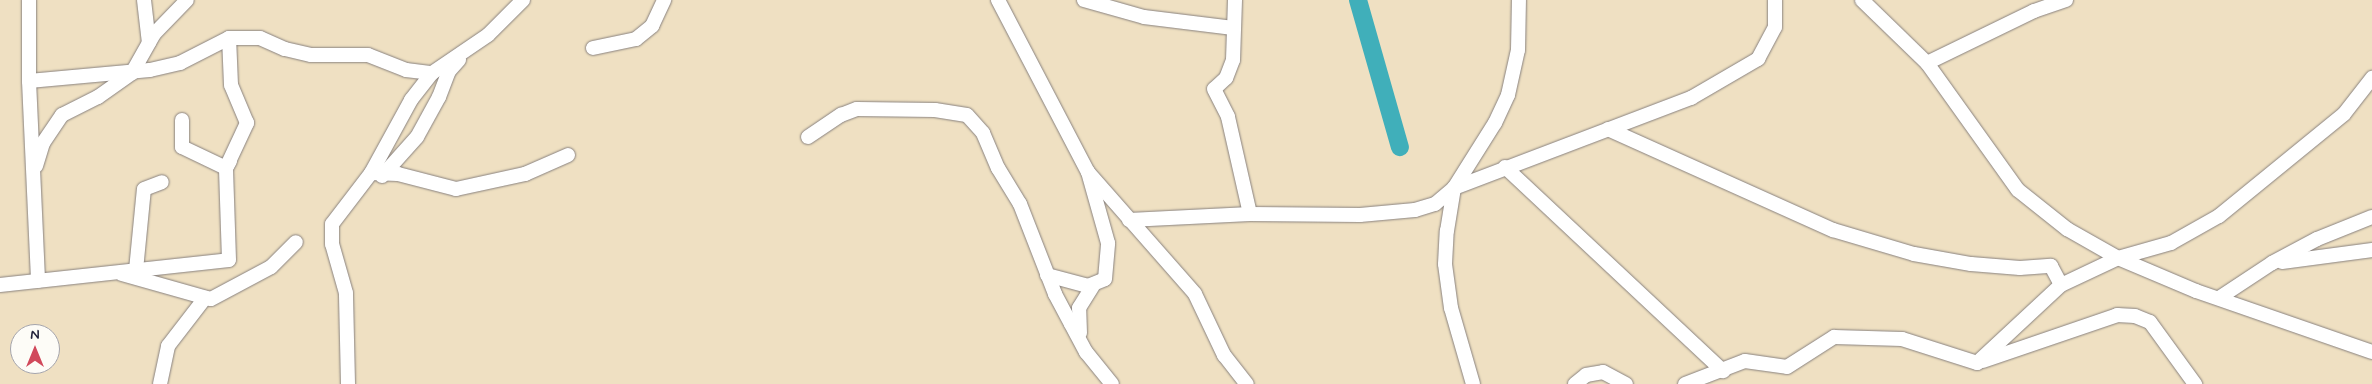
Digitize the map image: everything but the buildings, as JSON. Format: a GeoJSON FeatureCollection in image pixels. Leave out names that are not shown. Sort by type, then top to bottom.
{"type":"FeatureCollection","features":[{"type":"Feature","properties":{"kind":"street"},"geometry":{"type":"LineString","coordinates":[[29,0],[29,81],[38,281]]}},
{"type":"Feature","properties":{"kind":"street"},"geometry":{"type":"LineString","coordinates":[[144,0],[149,43]]}},
{"type":"Feature","properties":{"kind":"street"},"geometry":{"type":"LineString","coordinates":[[33,174],[43,143],[62,115],[98,97],[132,72],[149,43],[187,0]]}},
{"type":"Feature","properties":{"kind":"street"},"geometry":{"type":"LineString","coordinates":[[378,173],[411,100],[432,73],[488,35],[523,0]]}},
{"type":"Feature","properties":{"kind":"street"},"geometry":{"type":"LineString","coordinates":[[593,48],[636,39],[652,26],[664,0]]}},
{"type":"Feature","properties":{"kind":"street"},"geometry":{"type":"LineString","coordinates":[[999,0],[1088,172],[1105,228],[1109,256],[1105,279],[1093,286],[1079,308],[1077,320],[1086,352]]}},
{"type":"Feature","properties":{"kind":"street"},"geometry":{"type":"LineString","coordinates":[[1084,0],[1144,16],[1233,28]]}},
{"type":"Feature","properties":{"kind":"street"},"geometry":{"type":"LineString","coordinates":[[1235,0],[1233,60],[1226,78],[1214,89],[1228,117],[1250,214]]}},
{"type":"Feature","properties":{"kind":"street"},"geometry":{"type":"LineString","coordinates":[[1129,220],[1250,214],[1360,215],[1415,210],[1436,204],[1454,188],[1495,123],[1508,95],[1518,50],[1519,0]]}},
{"type":"Feature","properties":{"kind":"street"},"geometry":{"type":"LineString","coordinates":[[1454,188],[1691,98],[1758,59],[1775,27],[1775,0]]}},
{"type":"Feature","properties":{"kind":"street"},"geometry":{"type":"LineString","coordinates":[[1862,0],[1927,63],[2018,190],[2067,229],[2118,258],[2219,298],[2372,352]]}},
{"type":"Feature","properties":{"kind":"street"},"geometry":{"type":"LineString","coordinates":[[1927,63],[2034,11],[2066,0]]}},
{"type":"Feature","properties":{"kind":"street"},"geometry":{"type":"LineString","coordinates":[[29,81],[132,72],[180,63],[228,39],[260,38],[286,49],[311,55],[368,55],[406,70],[432,73]]}},
{"type":"Feature","properties":{"kind":"street"},"geometry":{"type":"LineString","coordinates":[[0,285],[229,260],[226,168],[245,127],[230,90],[228,39]]}},
{"type":"Feature","properties":{"kind":"street"},"geometry":{"type":"LineString","coordinates":[[348,384],[346,293],[332,244],[332,224],[378,173],[417,137],[439,97],[449,71],[467,49]]}},
{"type":"Feature","properties":{"kind":"street"},"geometry":{"type":"LineString","coordinates":[[1977,363],[2062,285],[2118,258],[2171,243],[2219,216],[2344,114],[2372,78]]}},
{"type":"Feature","properties":{"kind":"street"},"geometry":{"type":"LineString","coordinates":[[808,137],[841,115],[858,109],[934,110],[967,115],[983,133],[998,168],[1020,204],[1047,275],[1086,352],[1112,384]]}},
{"type":"Feature","properties":{"kind":"street"},"geometry":{"type":"LineString","coordinates":[[182,120],[182,147],[226,168]]}},
{"type":"Feature","properties":{"kind":"street"},"geometry":{"type":"LineString","coordinates":[[1608,129],[1833,230],[1914,254],[1971,264],[2020,268],[2051,266],[2062,285]]}},
{"type":"Feature","properties":{"kind":"street"},"geometry":{"type":"LineString","coordinates":[[378,173],[456,189],[525,174],[568,155]]}},
{"type":"Feature","properties":{"kind":"street"},"geometry":{"type":"LineString","coordinates":[[1506,167],[1723,371]]}},
{"type":"Feature","properties":{"kind":"street"},"geometry":{"type":"LineString","coordinates":[[1088,172],[1194,294],[1224,355],[1247,384]]}},
{"type":"Feature","properties":{"kind":"street"},"geometry":{"type":"LineString","coordinates":[[136,270],[144,189],[162,182]]}},
{"type":"Feature","properties":{"kind":"street"},"geometry":{"type":"LineString","coordinates":[[1454,188],[1445,264],[1450,308],[1473,384]]}},
{"type":"Feature","properties":{"kind":"street"},"geometry":{"type":"LineString","coordinates":[[2219,298],[2272,263],[2317,239],[2372,217]]}},
{"type":"Feature","properties":{"kind":"street"},"geometry":{"type":"LineString","coordinates":[[117,272],[211,299],[271,267],[296,242]]}},
{"type":"Feature","properties":{"kind":"street"},"geometry":{"type":"LineString","coordinates":[[2272,263],[2372,250]]}},
{"type":"Feature","properties":{"kind":"street"},"geometry":{"type":"LineString","coordinates":[[1047,275],[1093,286]]}},
{"type":"Feature","properties":{"kind":"street"},"geometry":{"type":"LineString","coordinates":[[160,384],[168,346],[205,298]]}},
{"type":"Feature","properties":{"kind":"street"},"geometry":{"type":"LineString","coordinates":[[1685,384],[1745,361],[1787,367],[1834,337],[1902,339],[1977,363],[2117,315],[2135,316],[2150,322],[2195,384]]}},
{"type":"Feature","properties":{"kind":"street"},"geometry":{"type":"LineString","coordinates":[[1575,384],[1586,375],[1603,372],[1626,384]]}},
{"type":"Feature","properties":{"kind":"waterway"},"geometry":{"type":"LineString","coordinates":[[1358,0],[1400,147]]}}]}
